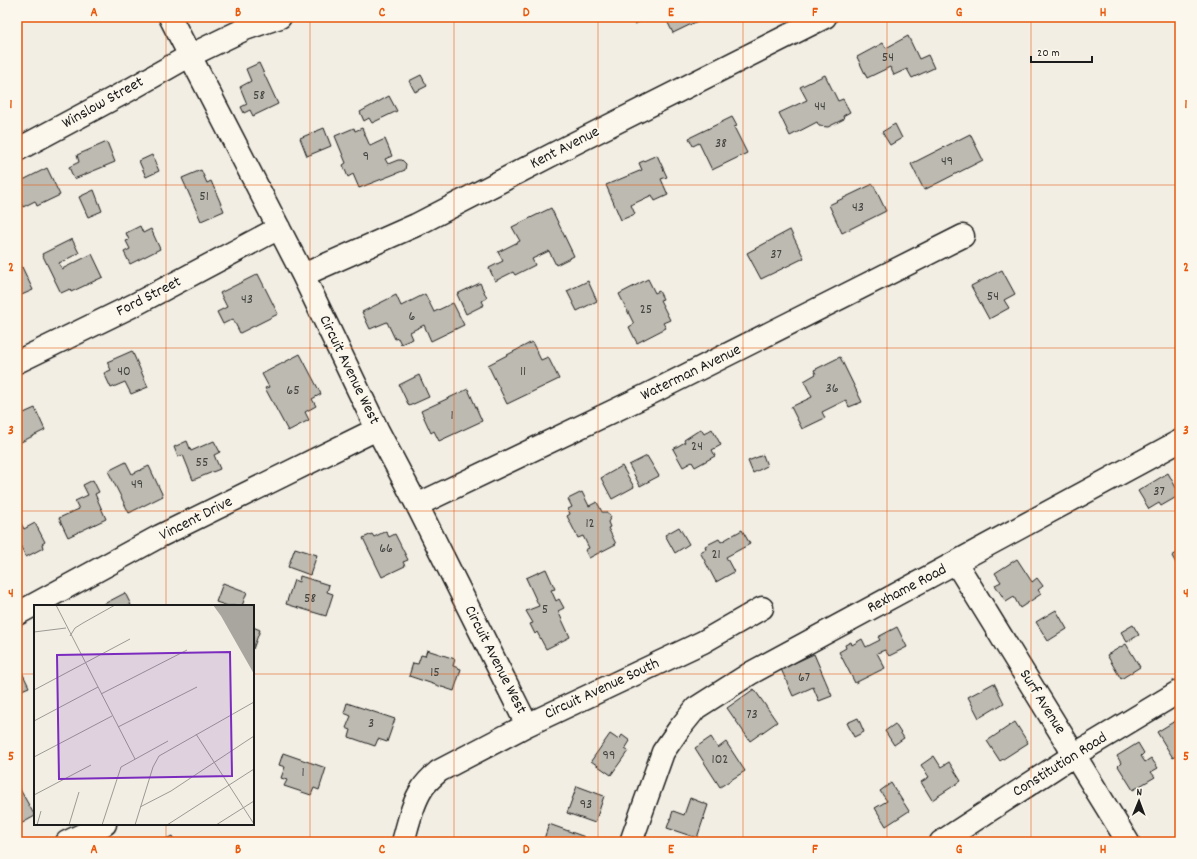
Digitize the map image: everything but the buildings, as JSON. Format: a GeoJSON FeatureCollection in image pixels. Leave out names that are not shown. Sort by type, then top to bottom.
{"type":"FeatureCollection","features":[{"type":"Feature","properties":{"kind":"street","name":"Circuit Avenue West"},"geometry":{"type":"LineString","coordinates":[[170,17],[303,274],[377,428],[417,504],[527,725]]}},
{"type":"Feature","properties":{"kind":"street","name":"Winslow Street"},"geometry":{"type":"LineString","coordinates":[[17,150],[189,56],[245,29],[280,17]]}},
{"type":"Feature","properties":{"kind":"street","name":"Kent Avenue"},"geometry":{"type":"LineString","coordinates":[[303,274],[416,225],[588,136],[825,17]]}},
{"type":"Feature","properties":{"kind":"street","name":"Ford Street"},"geometry":{"type":"LineString","coordinates":[[17,362],[136,304],[279,228]]}},
{"type":"Feature","properties":{"kind":"street","name":"Waterman Avenue"},"geometry":{"type":"LineString","coordinates":[[417,504],[647,395],[963,236]]}},
{"type":"Feature","properties":{"kind":"street","name":"Vincent Drive"},"geometry":{"type":"LineString","coordinates":[[17,614],[160,536],[377,428]]}},
{"type":"Feature","properties":{"kind":"street","name":"Rexhame Road"},"geometry":{"type":"LineString","coordinates":[[631,842],[663,752],[696,708],[751,672],[956,563],[1180,441]]}},
{"type":"Feature","properties":{"kind":"street","name":"Surf Avenue"},"geometry":{"type":"LineString","coordinates":[[956,563],[1128,842]]}},
{"type":"Feature","properties":{"kind":"street","name":"Circuit Avenue South"},"geometry":{"type":"LineString","coordinates":[[405,836],[415,803],[421,790],[439,771],[527,725],[704,642],[762,608]]}},
{"type":"Feature","properties":{"kind":"street","name":"Constitution Road"},"geometry":{"type":"LineString","coordinates":[[941,842],[1074,755],[1180,690]]}},
{"type":"Feature","properties":{"kind":"street"},"geometry":{"type":"LineString","coordinates":[[67,842],[103,825]]}}]}
